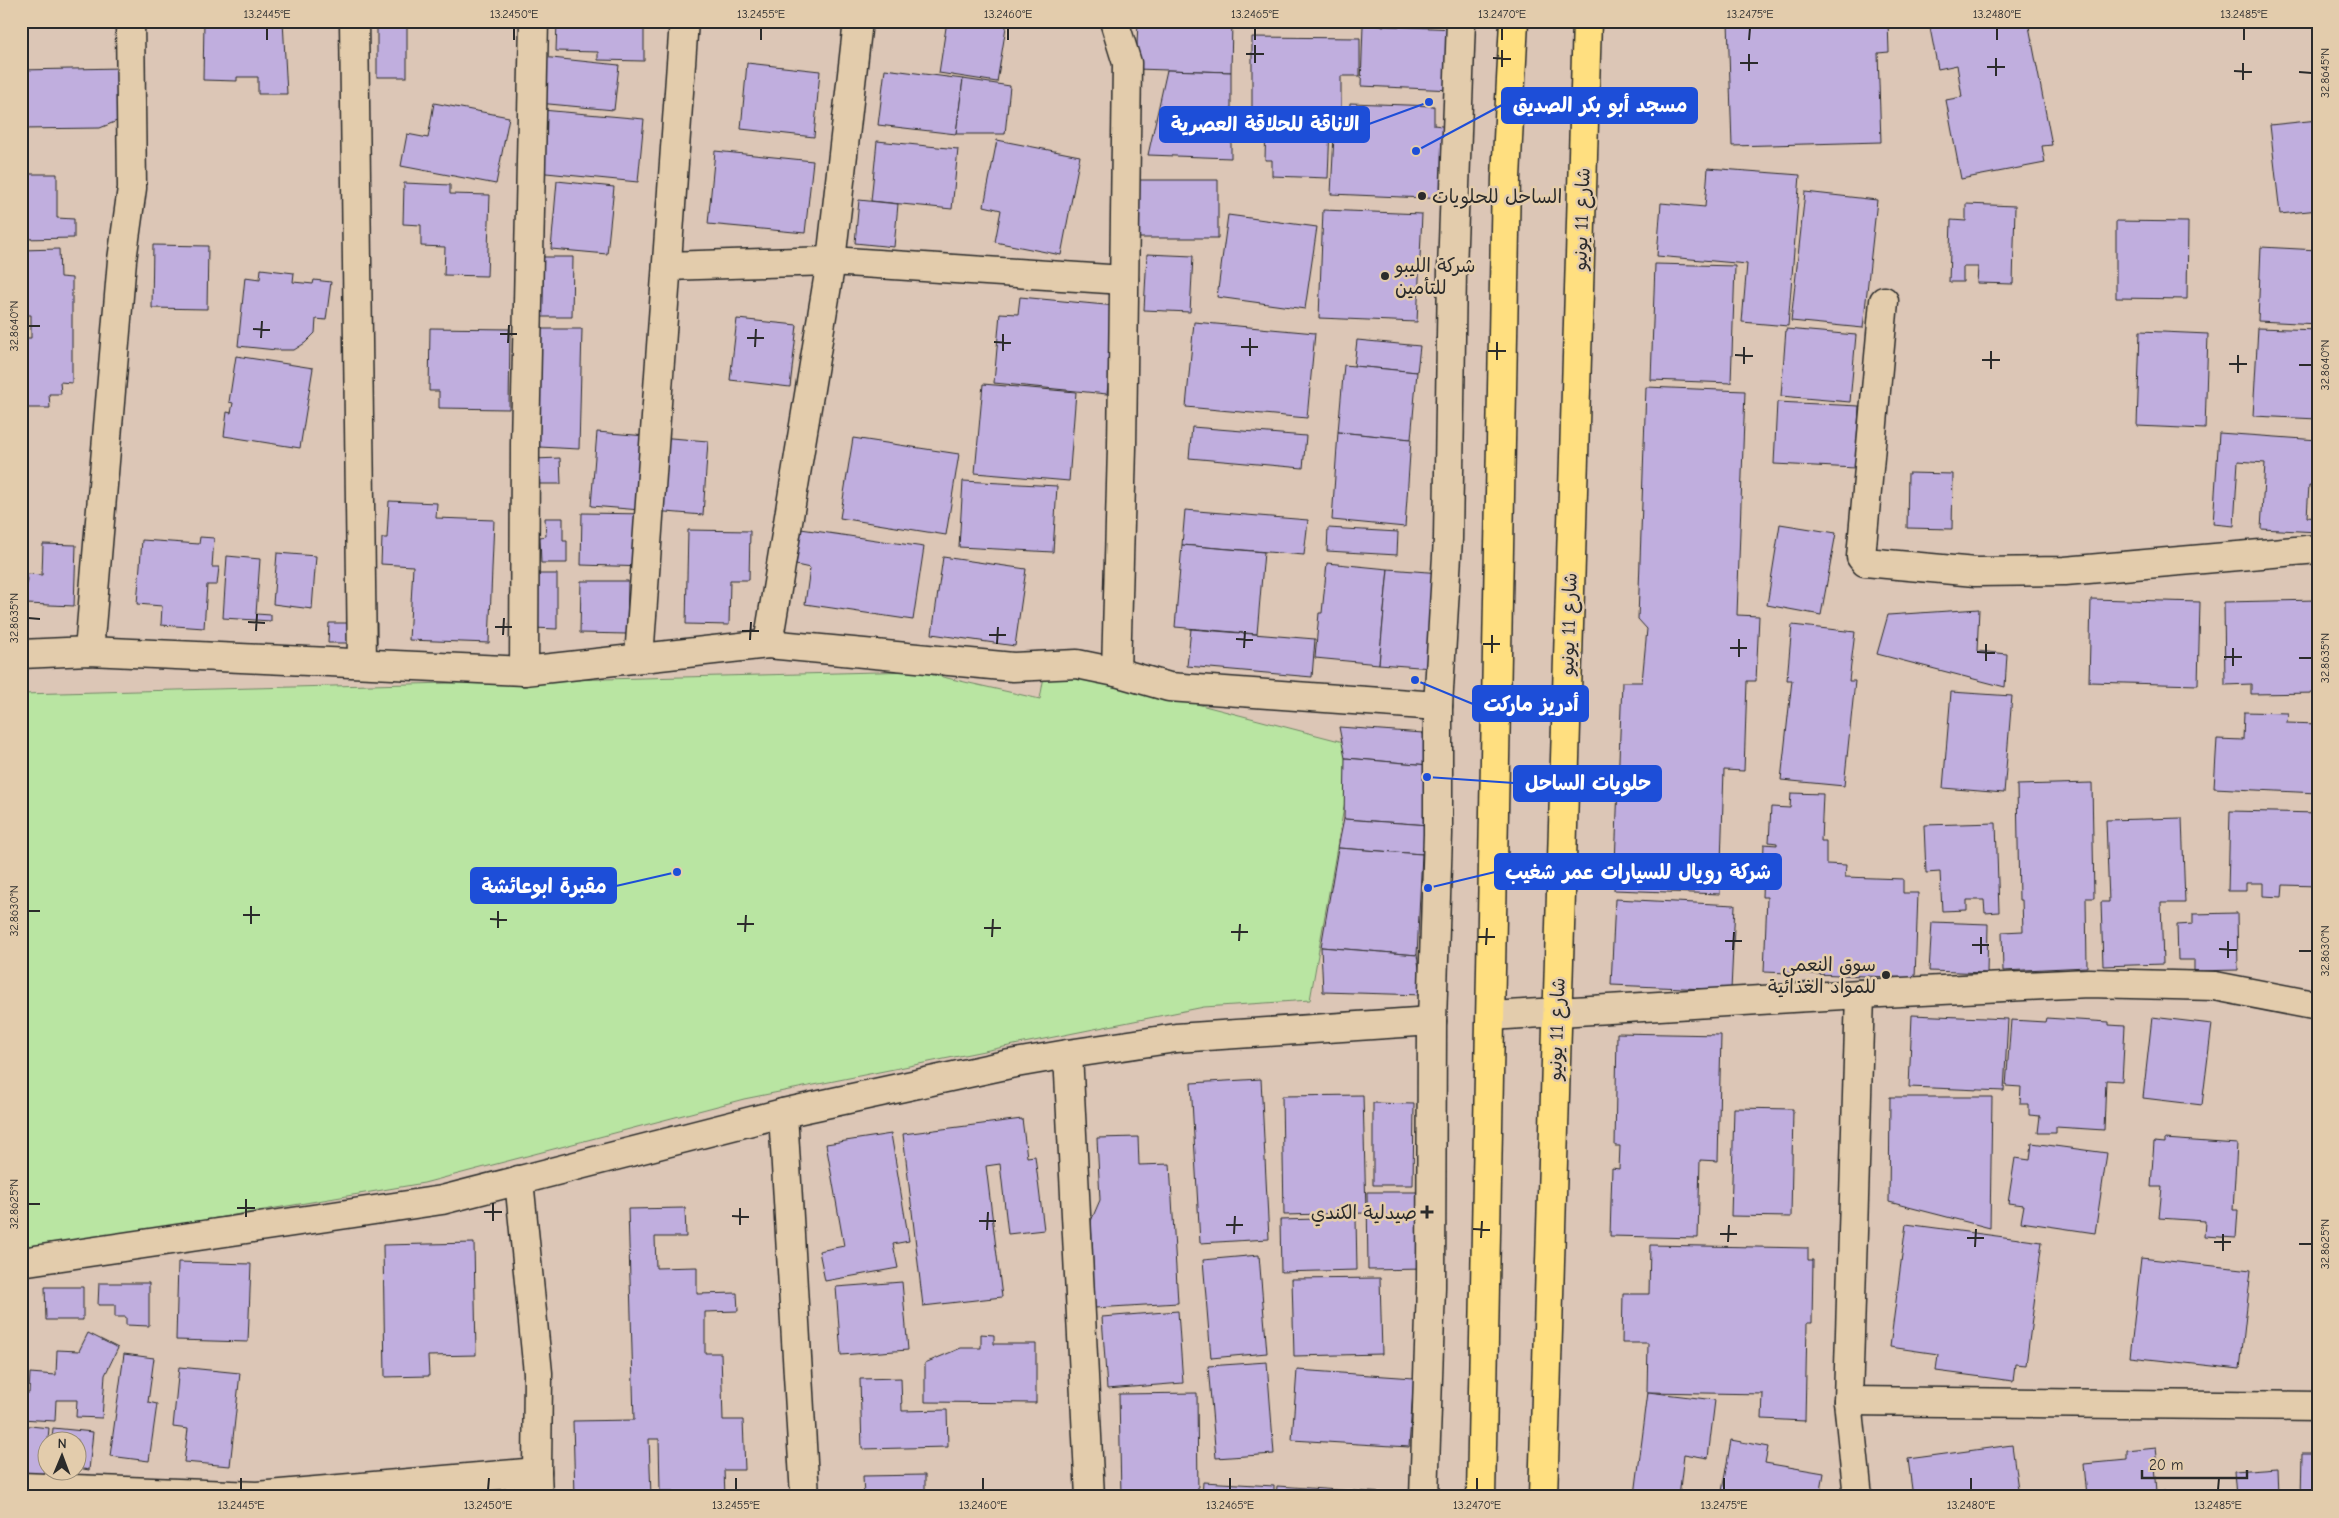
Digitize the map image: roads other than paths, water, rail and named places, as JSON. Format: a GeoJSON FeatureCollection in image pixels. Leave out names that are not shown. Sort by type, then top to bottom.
{"type":"FeatureCollection","features":[{"type":"Feature","properties":{"kind":"highway"},"geometry":{"type":"LineString","coordinates":[[1481,1497],[1506,188],[1514,21]]}},
{"type":"Feature","properties":{"kind":"highway","name":"شارع 11 يونيو"},"geometry":{"type":"LineString","coordinates":[[1543,1497],[1587,21]]}},
{"type":"Feature","properties":{"kind":"street"},"geometry":{"type":"LineString","coordinates":[[89,651],[122,260],[132,188],[130,21]]}},
{"type":"Feature","properties":{"kind":"street"},"geometry":{"type":"LineString","coordinates":[[354,21],[362,663]]}},
{"type":"Feature","properties":{"kind":"street"},"geometry":{"type":"LineString","coordinates":[[524,671],[525,444],[534,21]]}},
{"type":"Feature","properties":{"kind":"street"},"geometry":{"type":"LineString","coordinates":[[639,658],[684,21]]}},
{"type":"Feature","properties":{"kind":"street"},"geometry":{"type":"LineString","coordinates":[[768,644],[831,261],[858,21]]}},
{"type":"Feature","properties":{"kind":"street"},"geometry":{"type":"LineString","coordinates":[[1114,21],[1127,63],[1122,447],[1116,672]]}},
{"type":"Feature","properties":{"kind":"street"},"geometry":{"type":"LineString","coordinates":[[1424,1497],[1430,1287],[1432,1021],[1438,834],[1438,706],[1448,540],[1452,270],[1461,21]]}},
{"type":"Feature","properties":{"kind":"street"},"geometry":{"type":"LineString","coordinates":[[667,266],[831,261],[1124,280]]}},
{"type":"Feature","properties":{"kind":"street"},"geometry":{"type":"LineString","coordinates":[[1884,301],[1861,557],[1865,562],[1975,572],[2065,571],[2318,549]]}},
{"type":"Feature","properties":{"kind":"street"},"geometry":{"type":"LineString","coordinates":[[21,654],[89,651],[524,671],[768,644],[1013,667],[1077,664],[1116,672],[1169,687],[1438,706]]}},
{"type":"Feature","properties":{"kind":"street"},"geometry":{"type":"LineString","coordinates":[[1491,1016],[1860,994],[2088,983],[2215,986],[2318,1006]]}},
{"type":"Feature","properties":{"kind":"street"},"geometry":{"type":"LineString","coordinates":[[1858,1497],[1848,1401],[1860,994]]}},
{"type":"Feature","properties":{"kind":"street"},"geometry":{"type":"LineString","coordinates":[[21,1262],[442,1200],[783,1113],[1010,1064],[1068,1054],[1176,1038],[1432,1021]]}},
{"type":"Feature","properties":{"kind":"street"},"geometry":{"type":"LineString","coordinates":[[1068,1054],[1090,1497]]}},
{"type":"Feature","properties":{"kind":"street"},"geometry":{"type":"LineString","coordinates":[[783,1113],[805,1497]]}},
{"type":"Feature","properties":{"kind":"street"},"geometry":{"type":"LineString","coordinates":[[21,1488],[257,1496],[538,1484],[538,1373],[520,1180]]}},
{"type":"Feature","properties":{"kind":"street"},"geometry":{"type":"LineString","coordinates":[[1848,1401],[2318,1406]]}},
{"type":"Feature","properties":{"kind":"place","name":"الاناقة للحلاقة العصرية"},"geometry":{"type":"Point","coordinates":[1429,102]}},
{"type":"Feature","properties":{"kind":"place","name":"مسجد أبو بكر الصديق"},"geometry":{"type":"Point","coordinates":[1416,151]}},
{"type":"Feature","properties":{"kind":"place","name":"الساحل للحلويات"},"geometry":{"type":"Point","coordinates":[1422,196]}},
{"type":"Feature","properties":{"kind":"place","name":"شركة الليبو للتأمين"},"geometry":{"type":"Point","coordinates":[1385,276]}},
{"type":"Feature","properties":{"kind":"place","name":"أدريز ماركت"},"geometry":{"type":"Point","coordinates":[1415,680]}},
{"type":"Feature","properties":{"kind":"place","name":"حلويات الساحل"},"geometry":{"type":"Point","coordinates":[1427,777]}},
{"type":"Feature","properties":{"kind":"place","name":"مقبرة ابوعائشة"},"geometry":{"type":"Point","coordinates":[677,872]}},
{"type":"Feature","properties":{"kind":"place","name":"شركة رويال للسيارات عمر شغيب"},"geometry":{"type":"Point","coordinates":[1428,888]}},
{"type":"Feature","properties":{"kind":"place","name":"سوق النعمي للمواد الغذائية"},"geometry":{"type":"Point","coordinates":[1886,975]}},
{"type":"Feature","properties":{"kind":"place","name":"صيدلية الكندي"},"geometry":{"type":"Point","coordinates":[1427,1212]}}]}
